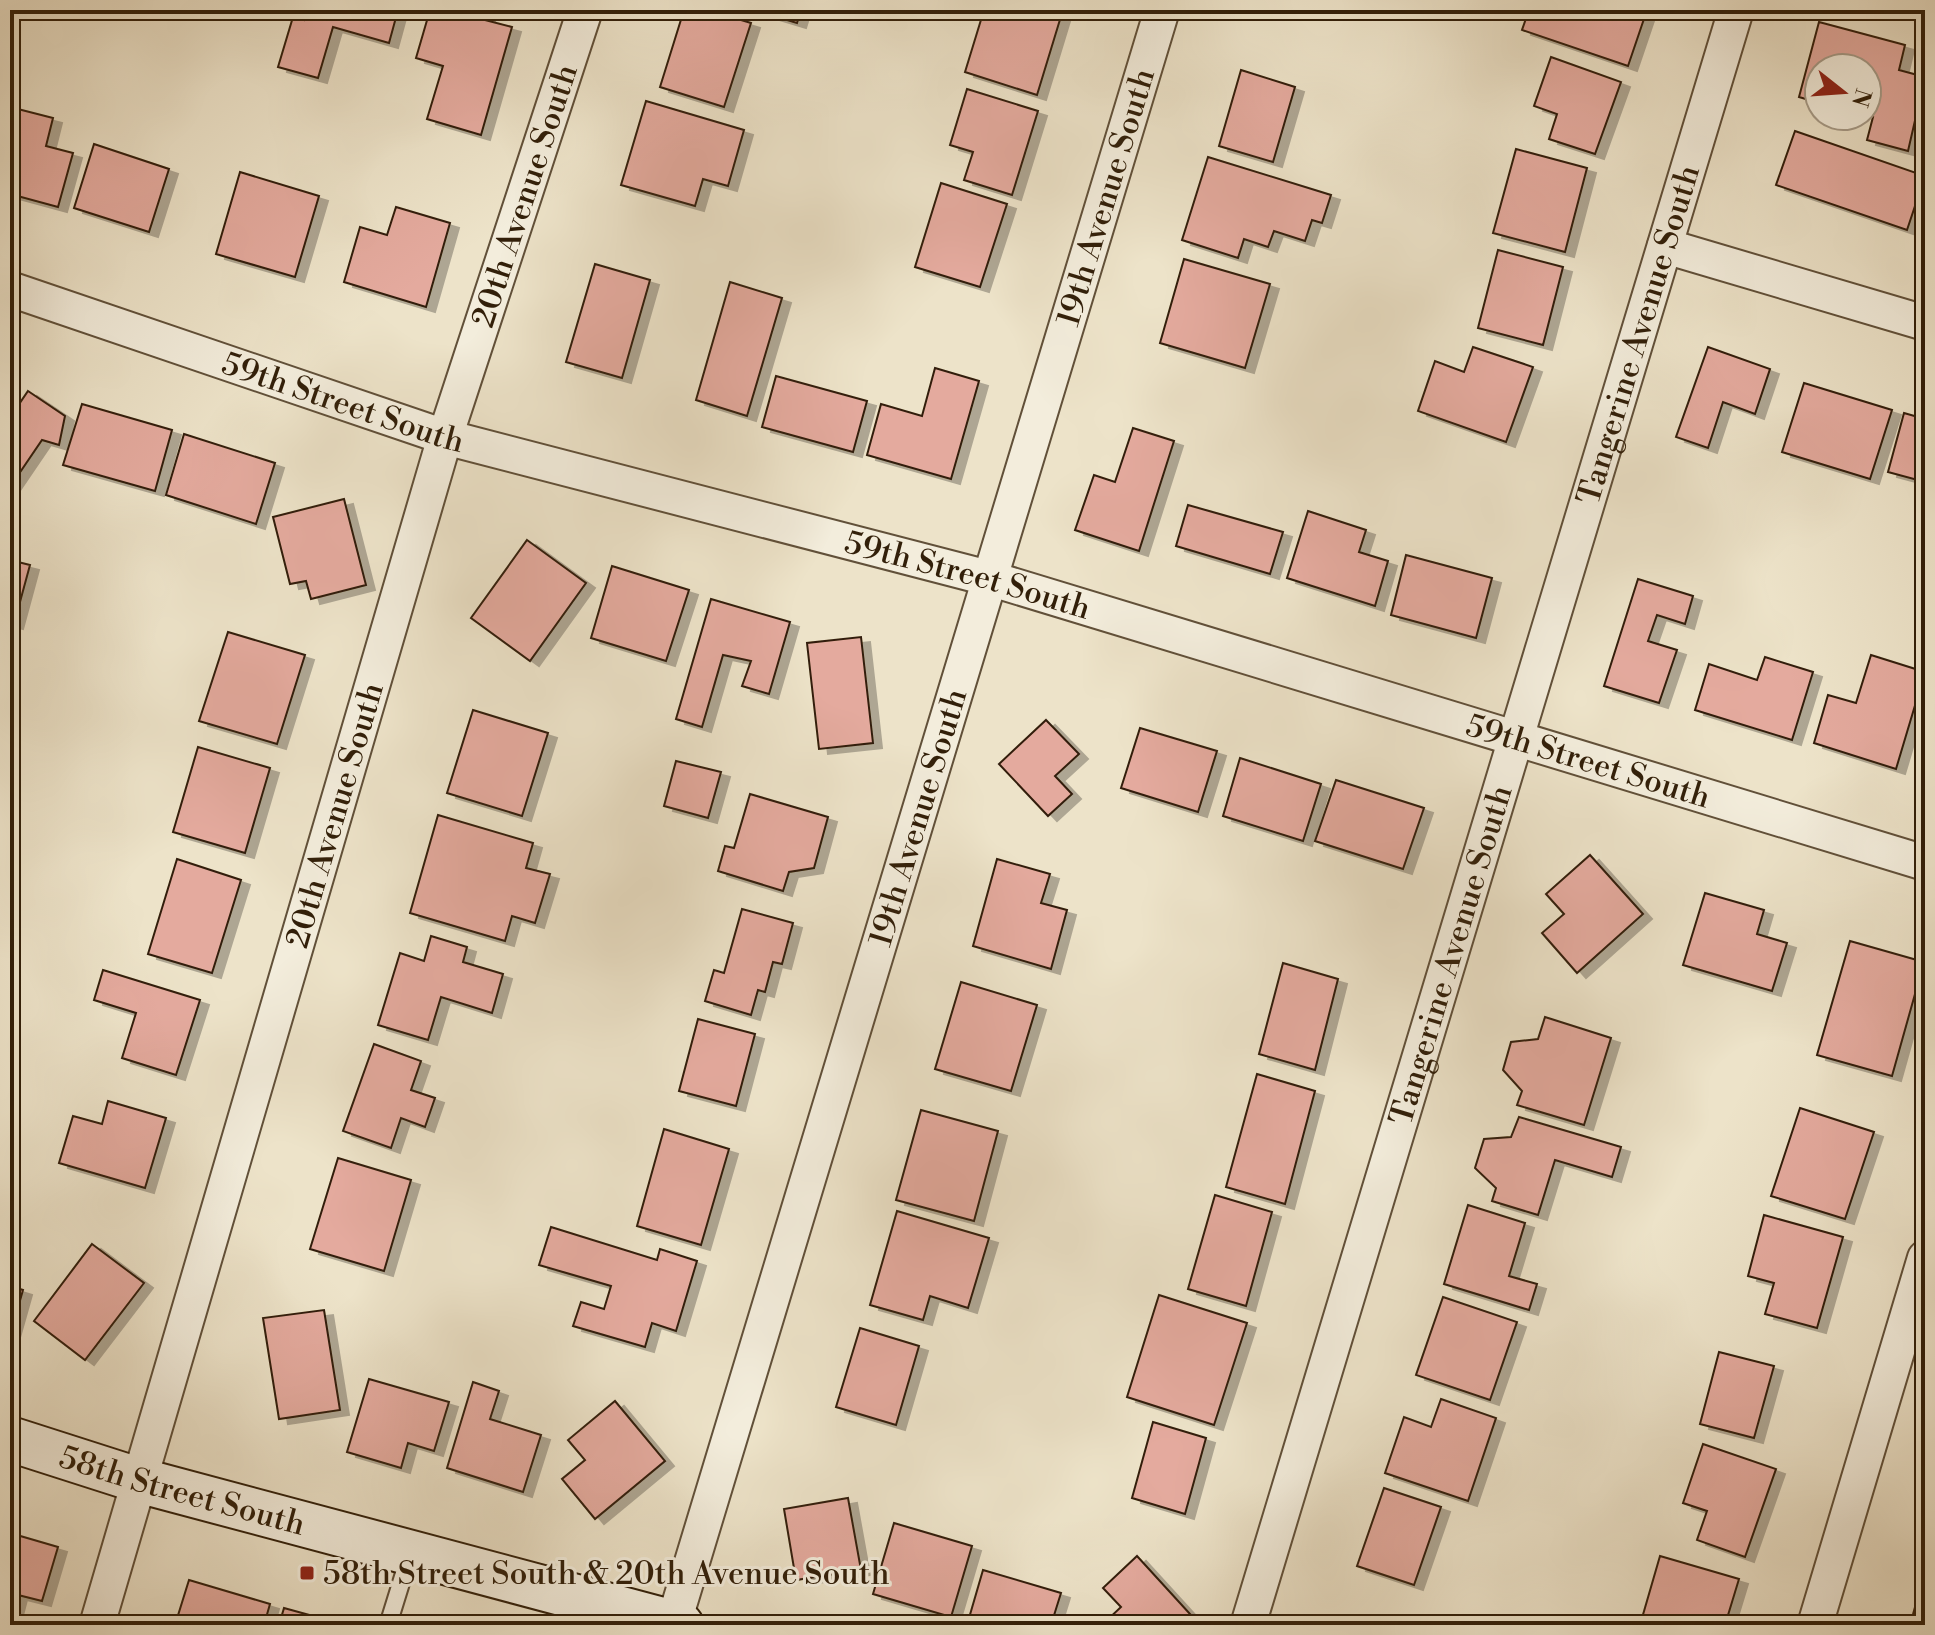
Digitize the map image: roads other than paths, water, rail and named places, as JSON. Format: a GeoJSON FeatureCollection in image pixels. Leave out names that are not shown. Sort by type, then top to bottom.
{"type":"FeatureCollection","features":[{"type":"Feature","properties":{"kind":"street","name":"20th Avenue South"},"geometry":{"type":"LineString","coordinates":[[97,1625],[445,437],[585,10]]}},
{"type":"Feature","properties":{"kind":"street","name":"19th Avenue South"},"geometry":{"type":"LineString","coordinates":[[676,1624],[1162,10]]}},
{"type":"Feature","properties":{"kind":"street","name":"Tangerine Avenue South"},"geometry":{"type":"LineString","coordinates":[[1248,1625],[1736,10]]}},
{"type":"Feature","properties":{"kind":"street"},"geometry":{"type":"LineString","coordinates":[[1665,246],[1925,323]]}},
{"type":"Feature","properties":{"kind":"street","name":"59th Street South"},"geometry":{"type":"LineString","coordinates":[[10,289],[445,437],[992,579],[1925,863]]}},
{"type":"Feature","properties":{"kind":"street"},"geometry":{"type":"LineString","coordinates":[[1815,1625],[1925,1258]]}},
{"type":"Feature","properties":{"kind":"street","name":"58th Street South"},"geometry":{"type":"LineString","coordinates":[[10,1439],[138,1480],[676,1624]]}},
{"type":"Feature","properties":{"kind":"lane"},"geometry":{"type":"LineString","coordinates":[[388,1625],[410,1552]]}},
{"type":"Feature","properties":{"kind":"place","name":"58th Street South & 20th Avenue South"},"geometry":{"type":"Point","coordinates":[307,1573]}}]}
